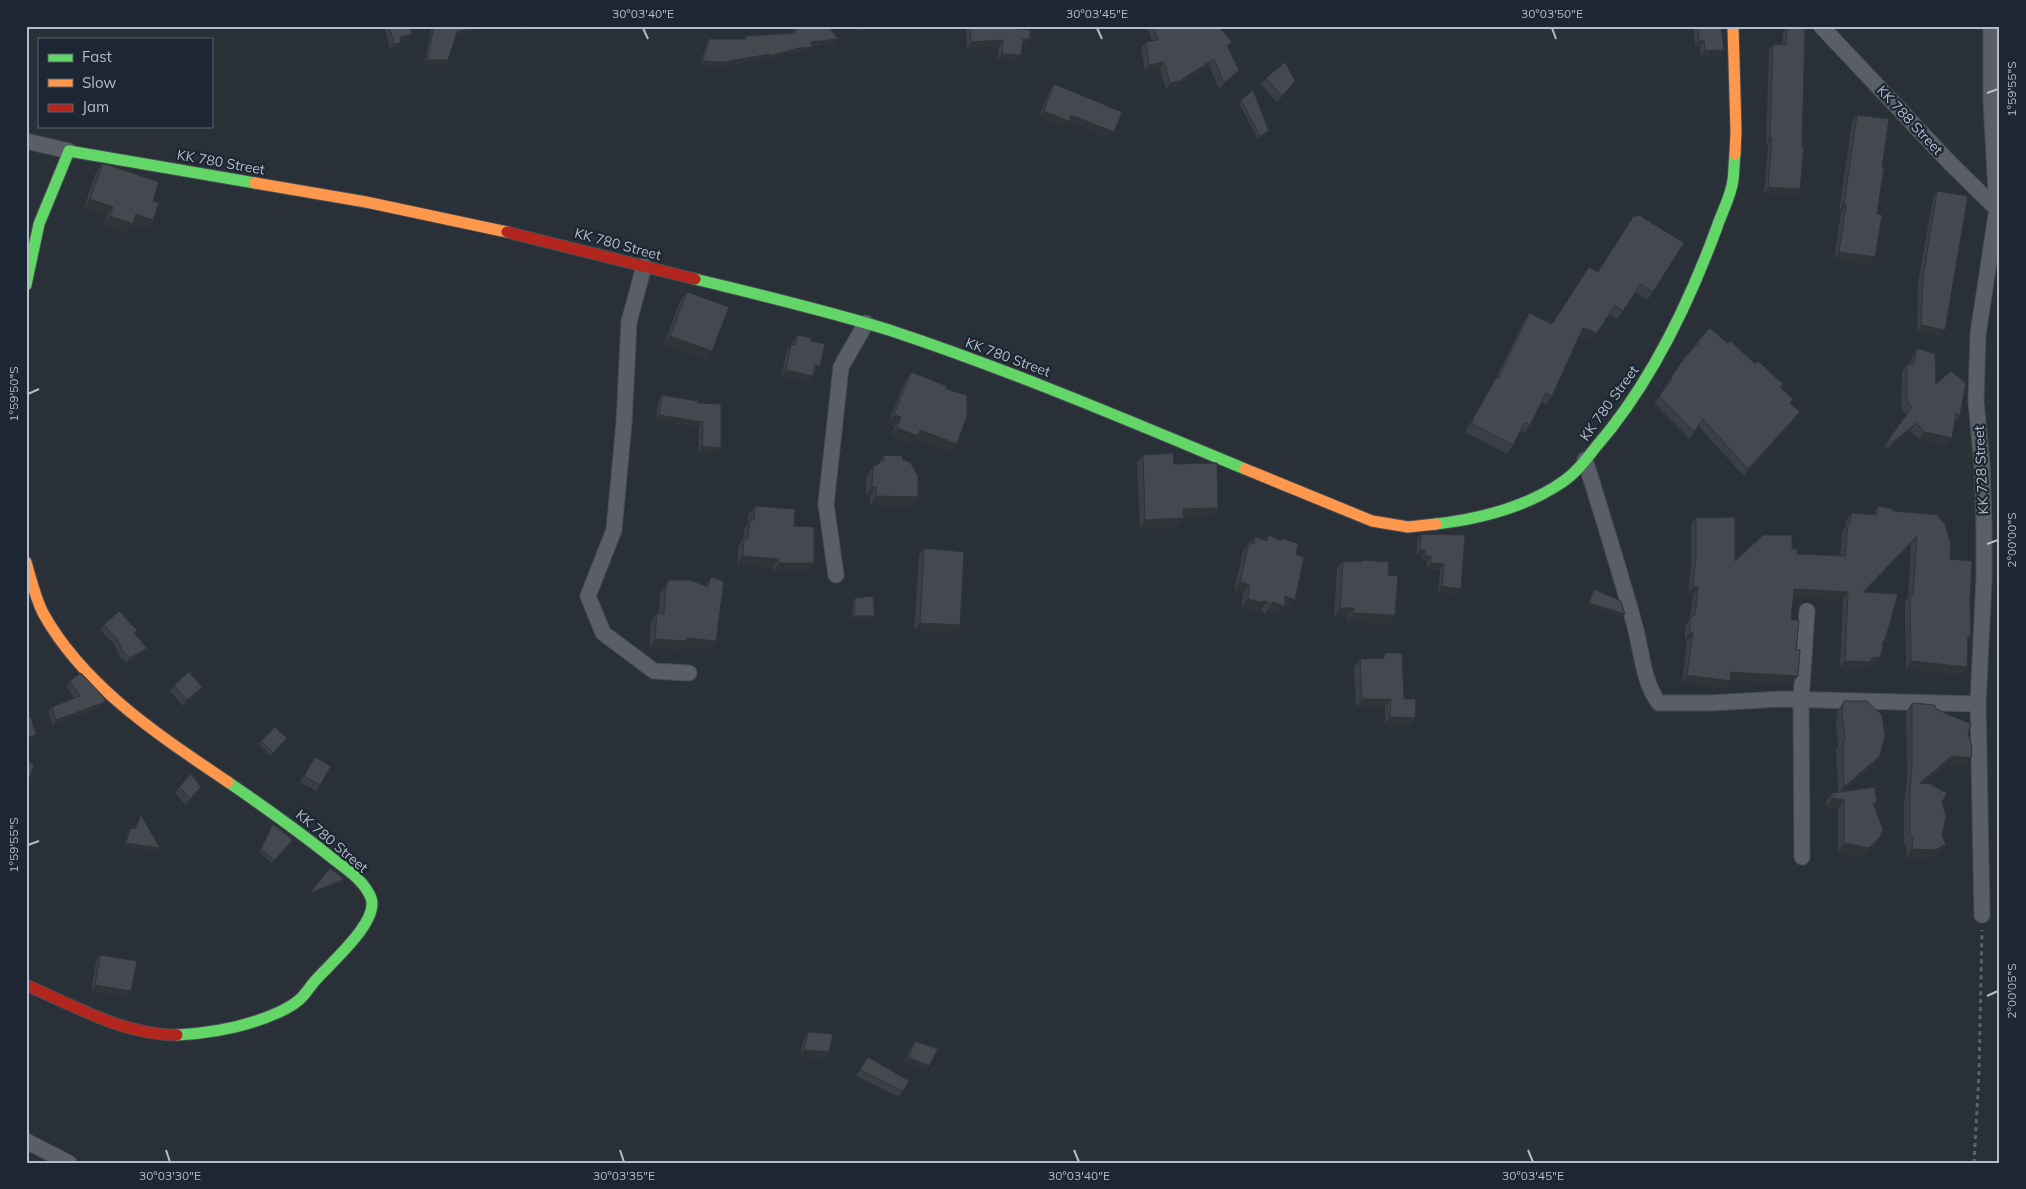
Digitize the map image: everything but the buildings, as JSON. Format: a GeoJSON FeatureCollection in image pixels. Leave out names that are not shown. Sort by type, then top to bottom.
{"type":"FeatureCollection","features":[{"type":"Feature","properties":{"kind":"street","name":"KK 780 Street"},"geometry":{"type":"LineString","coordinates":[[69,151],[366,202],[555,243],[827,312],[1026,378],[1372,521],[1408,527],[1458,521],[1493,513],[1535,498],[1561,483],[1576,471],[1613,428],[1648,375],[1666,343],[1702,268],[1732,182],[1736,131],[1733,26]]}},
{"type":"Feature","properties":{"kind":"street","name":"KK 788 Street"},"geometry":{"type":"LineString","coordinates":[[1822,26],[1950,163],[1998,211]]}},
{"type":"Feature","properties":{"kind":"street","name":"KK 728 Street"},"geometry":{"type":"LineString","coordinates":[[1982,915],[1978,704],[1984,570],[1982,465],[1976,401],[1978,334],[1998,211],[1991,101],[1991,26]]}},
{"type":"Feature","properties":{"kind":"street"},"geometry":{"type":"LineString","coordinates":[[26,141],[69,151],[39,224],[26,285]]}},
{"type":"Feature","properties":{"kind":"street"},"geometry":{"type":"LineString","coordinates":[[644,266],[630,322],[624,423],[614,530],[588,596],[603,634],[654,671],[689,672]]}},
{"type":"Feature","properties":{"kind":"street"},"geometry":{"type":"LineString","coordinates":[[836,575],[826,504],[841,367],[866,324]]}},
{"type":"Feature","properties":{"kind":"street"},"geometry":{"type":"LineString","coordinates":[[1585,460],[1635,625],[1646,673],[1653,694],[1660,703],[1711,704],[1782,699],[1978,704]]}},
{"type":"Feature","properties":{"kind":"street","name":"KK 780 Street"},"geometry":{"type":"LineString","coordinates":[[26,562],[30,579],[44,614],[78,661],[118,702],[209,770],[300,831],[356,879],[366,889],[373,901],[370,916],[344,950],[296,1003],[258,1020],[218,1030],[182,1035],[152,1034],[116,1024],[26,985]]}},
{"type":"Feature","properties":{"kind":"street"},"geometry":{"type":"LineString","coordinates":[[1802,857],[1801,700],[1807,611]]}},
{"type":"Feature","properties":{"kind":"street"},"geometry":{"type":"LineString","coordinates":[[26,1140],[69,1163]]}},
{"type":"Feature","properties":{"kind":"path"},"geometry":{"type":"LineString","coordinates":[[1974,1163],[1979,1074],[1982,915]]}},
{"type":"Feature","properties":{"kind":"traffic: fast"},"geometry":{"type":"LineString","coordinates":[[26,285],[39,224],[69,151],[255,183]]}},
{"type":"Feature","properties":{"kind":"traffic: fast"},"geometry":{"type":"LineString","coordinates":[[1436,524],[1501,511],[1547,492],[1575,471],[1615,424],[1666,344],[1706,257],[1732,186],[1735,154]]}},
{"type":"Feature","properties":{"kind":"traffic: fast"},"geometry":{"type":"LineString","coordinates":[[695,279],[841,316],[934,345],[1068,396],[1245,469]]}},
{"type":"Feature","properties":{"kind":"traffic: fast"},"geometry":{"type":"LineString","coordinates":[[177,1035],[203,1033],[241,1026],[265,1018],[294,1004],[361,931],[372,908],[368,892],[354,875],[293,828],[228,782]]}},
{"type":"Feature","properties":{"kind":"traffic: slow"},"geometry":{"type":"LineString","coordinates":[[1733,26],[1735,154]]}},
{"type":"Feature","properties":{"kind":"traffic: slow"},"geometry":{"type":"LineString","coordinates":[[255,183],[366,202],[507,232]]}},
{"type":"Feature","properties":{"kind":"traffic: slow"},"geometry":{"type":"LineString","coordinates":[[1245,469],[1372,521],[1408,527],[1436,524]]}},
{"type":"Feature","properties":{"kind":"traffic: slow"},"geometry":{"type":"LineString","coordinates":[[26,562],[35,594],[43,613],[60,640],[80,664],[102,687],[150,728],[228,782]]}},
{"type":"Feature","properties":{"kind":"traffic: jam"},"geometry":{"type":"LineString","coordinates":[[507,232],[695,279]]}},
{"type":"Feature","properties":{"kind":"traffic: jam"},"geometry":{"type":"LineString","coordinates":[[26,985],[118,1025],[157,1034],[177,1035]]}}]}
